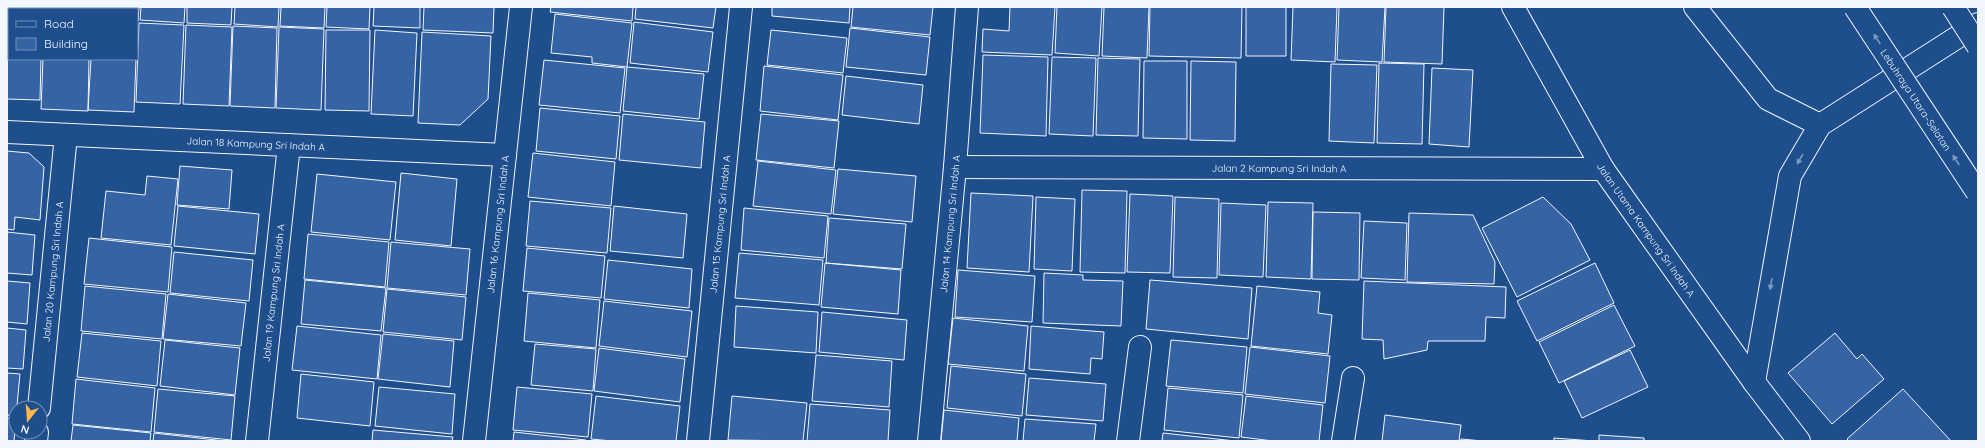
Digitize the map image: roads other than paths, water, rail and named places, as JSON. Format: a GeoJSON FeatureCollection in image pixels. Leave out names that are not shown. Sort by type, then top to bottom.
{"type":"FeatureCollection","features":[{"type":"Feature","properties":{"kind":"main road","name":"Jalan 16 Kampung Sri Indah A"},"geometry":{"type":"LineString","coordinates":[[474,441],[521,7]]}},
{"type":"Feature","properties":{"kind":"main road","name":"Jalan 15 Kampung Sri Indah A"},"geometry":{"type":"LineString","coordinates":[[698,441],[741,7]]}},
{"type":"Feature","properties":{"kind":"main road","name":"Jalan 14 Kampung Sri Indah A"},"geometry":{"type":"LineString","coordinates":[[929,441],[955,168],[967,7]]}},
{"type":"Feature","properties":{"kind":"main road","name":"Jalan Utama Kampung Sri Indah A"},"geometry":{"type":"LineString","coordinates":[[1513,7],[1603,169],[1754,382],[1799,441]]}},
{"type":"Feature","properties":{"kind":"main road"},"geometry":{"type":"LineString","coordinates":[[1695,7],[1768,99],[1820,125]]}},
{"type":"Feature","properties":{"kind":"main road","name":"Lebuhraya Utara–Selatan"},"geometry":{"type":"LineString","coordinates":[[1855,7],[1977,192]]}},
{"type":"Feature","properties":{"kind":"main road"},"geometry":{"type":"LineString","coordinates":[[1953,7],[1978,46]]}},
{"type":"Feature","properties":{"kind":"main road"},"geometry":{"type":"LineString","coordinates":[[1754,382],[1790,176],[1820,125],[1978,24]]}},
{"type":"Feature","properties":{"kind":"main road","name":"Jalan 18 Kampung Sri Indah A"},"geometry":{"type":"LineString","coordinates":[[7,132],[505,155]]}},
{"type":"Feature","properties":{"kind":"main road","name":"Jalan 20 Kampung Sri Indah A"},"geometry":{"type":"LineString","coordinates":[[40,400],[66,135]]}},
{"type":"Feature","properties":{"kind":"main road","name":"Jalan 19 Kampung Sri Indah A"},"geometry":{"type":"LineString","coordinates":[[257,441],[288,145]]}},
{"type":"Feature","properties":{"kind":"main road","name":"Jalan 2 Kampung Sri Indah A"},"geometry":{"type":"LineString","coordinates":[[955,168],[1603,169]]}},
{"type":"Feature","properties":{"kind":"main road"},"geometry":{"type":"LineString","coordinates":[[1128,441],[1140,347]]}},
{"type":"Feature","properties":{"kind":"main road"},"geometry":{"type":"LineString","coordinates":[[1343,441],[1353,378]]}}]}
